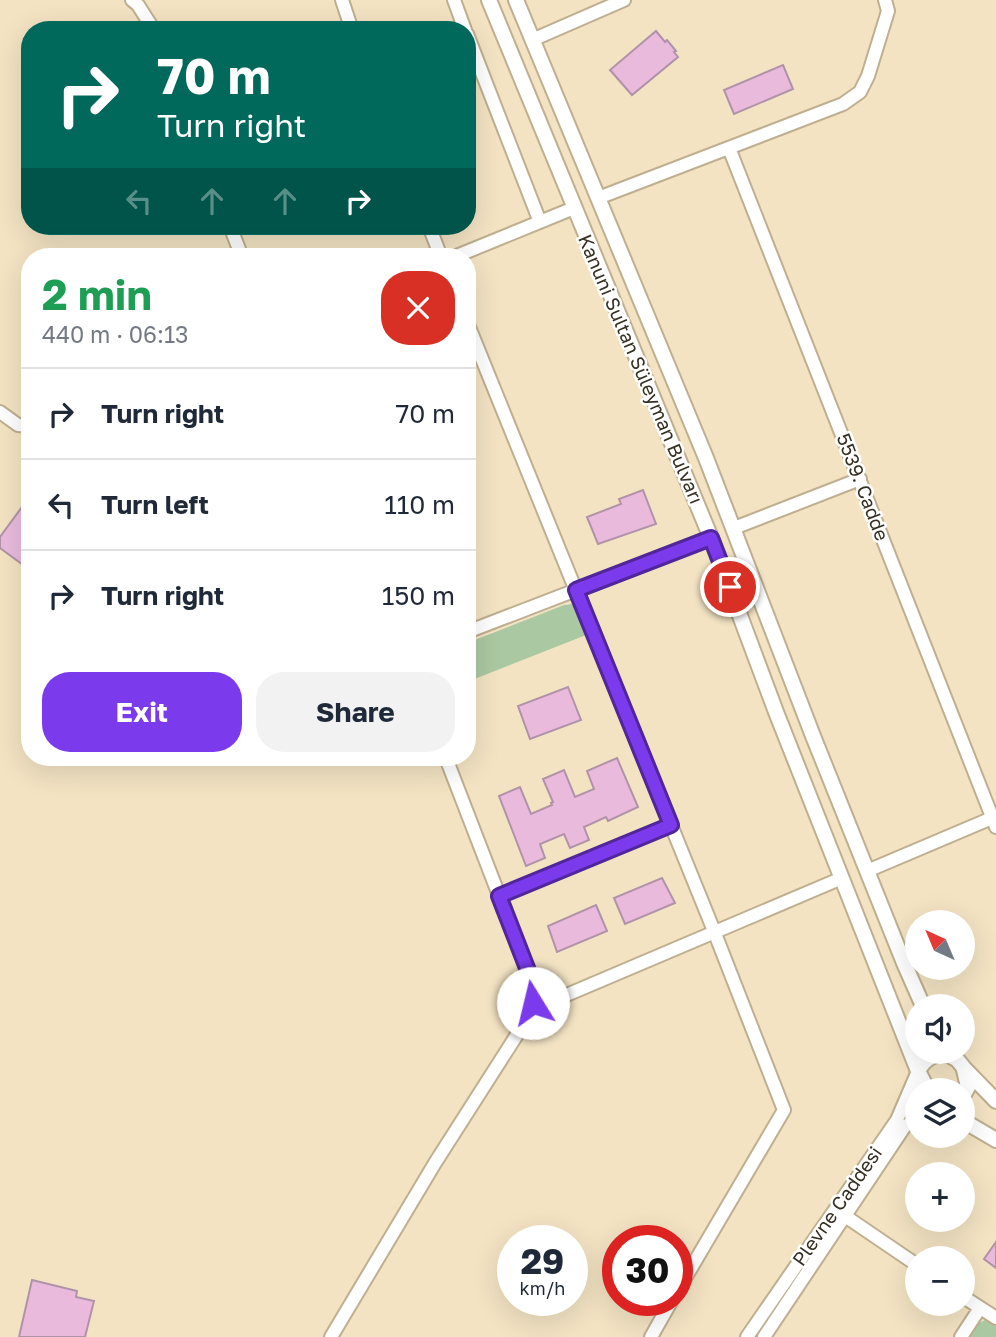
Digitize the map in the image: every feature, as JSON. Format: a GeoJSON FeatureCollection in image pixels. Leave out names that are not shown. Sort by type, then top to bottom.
{"type":"FeatureCollection","features":[{"type":"Feature","properties":{"kind":"main road","name":"Kanuni Sultan Süleyman Bulvarı"},"geometry":{"type":"LineString","coordinates":[[489,0],[711,538],[776,712],[922,1078]]}},
{"type":"Feature","properties":{"kind":"main road","name":"Kanuni Sultan Süleyman Bulvarı"},"geometry":{"type":"LineString","coordinates":[[516,0],[734,528],[790,677],[918,994]]}},
{"type":"Feature","properties":{"kind":"main road"},"geometry":{"type":"LineString","coordinates":[[918,1071],[924,1064]]}},
{"type":"Feature","properties":{"kind":"main road"},"geometry":{"type":"LineString","coordinates":[[961,1064],[996,1101]]}},
{"type":"Feature","properties":{"kind":"main road"},"geometry":{"type":"LineString","coordinates":[[975,1128],[996,1140]]}},
{"type":"Feature","properties":{"kind":"street"},"geometry":{"type":"LineString","coordinates":[[132,0],[148,21]]}},
{"type":"Feature","properties":{"kind":"street"},"geometry":{"type":"LineString","coordinates":[[342,0],[349,21]]}},
{"type":"Feature","properties":{"kind":"street"},"geometry":{"type":"LineString","coordinates":[[454,0],[462,21]]}},
{"type":"Feature","properties":{"kind":"street"},"geometry":{"type":"LineString","coordinates":[[532,40],[624,0]]}},
{"type":"Feature","properties":{"kind":"street"},"geometry":{"type":"LineString","coordinates":[[598,198],[843,103],[860,92],[868,76],[888,11],[885,0]]}},
{"type":"Feature","properties":{"kind":"street"},"geometry":{"type":"LineString","coordinates":[[476,58],[540,222]]}},
{"type":"Feature","properties":{"kind":"street","name":"5539. Cadde"},"geometry":{"type":"LineString","coordinates":[[729,148],[994,823]]}},
{"type":"Feature","properties":{"kind":"street"},"geometry":{"type":"LineString","coordinates":[[476,248],[574,208]]}},
{"type":"Feature","properties":{"kind":"street"},"geometry":{"type":"LineString","coordinates":[[476,344],[784,1110],[693,1265]]}},
{"type":"Feature","properties":{"kind":"street"},"geometry":{"type":"LineString","coordinates":[[0,412],[21,425]]}},
{"type":"Feature","properties":{"kind":"street"},"geometry":{"type":"LineString","coordinates":[[734,528],[860,480]]}},
{"type":"Feature","properties":{"kind":"street"},"geometry":{"type":"LineString","coordinates":[[476,629],[711,538]]}},
{"type":"Feature","properties":{"kind":"street"},"geometry":{"type":"LineString","coordinates":[[331,1337],[435,1163],[527,1019],[533,1003],[534,986],[449,766]]}},
{"type":"Feature","properties":{"kind":"street"},"geometry":{"type":"LineString","coordinates":[[867,871],[994,823]]}},
{"type":"Feature","properties":{"kind":"street"},"geometry":{"type":"LineString","coordinates":[[499,896],[671,825]]}},
{"type":"Feature","properties":{"kind":"street"},"geometry":{"type":"LineString","coordinates":[[527,1019],[550,1002],[842,878]]}},
{"type":"Feature","properties":{"kind":"street","name":"Plevne Caddesi"},"geometry":{"type":"LineString","coordinates":[[748,1337],[897,1120],[918,1071]]}},
{"type":"Feature","properties":{"kind":"street","name":"Plevne Caddesi"},"geometry":{"type":"LineString","coordinates":[[764,1337],[905,1126]]}},
{"type":"Feature","properties":{"kind":"street"},"geometry":{"type":"LineString","coordinates":[[845,1216],[905,1257]]}},
{"type":"Feature","properties":{"kind":"street"},"geometry":{"type":"LineString","coordinates":[[975,1305],[996,1318]]}},
{"type":"Feature","properties":{"kind":"street"},"geometry":{"type":"LineString","coordinates":[[961,1337],[980,1308]]}},
{"type":"Feature","properties":{"kind":"street"},"geometry":{"type":"LineString","coordinates":[[651,1337],[663,1316]]}},
{"type":"Feature","properties":{"kind":"green space"},"geometry":{"type":"Polygon","coordinates":[[[572,604],[577,610],[586,635],[476,678],[476,639],[572,604]]]}},
{"type":"Feature","properties":{"kind":"green space"},"geometry":{"type":"Polygon","coordinates":[[[985,1320],[996,1326],[996,1337],[968,1337],[979,1323],[985,1320]]]}},
{"type":"Feature","properties":{"kind":"building"},"geometry":{"type":"Polygon","coordinates":[[[656,31],[665,42],[667,40],[678,57],[632,95],[610,70],[656,31]]]}},
{"type":"Feature","properties":{"kind":"building"},"geometry":{"type":"Polygon","coordinates":[[[783,65],[793,89],[734,114],[724,90],[783,65]]]}},
{"type":"Feature","properties":{"kind":"building"},"geometry":{"type":"Polygon","coordinates":[[[643,490],[656,524],[598,544],[587,517],[621,504],[619,499],[643,490]]]}},
{"type":"Feature","properties":{"kind":"building"},"geometry":{"type":"Polygon","coordinates":[[[21,508],[21,563],[0,548],[0,537],[21,508]]]}},
{"type":"Feature","properties":{"kind":"building"},"geometry":{"type":"Polygon","coordinates":[[[568,687],[581,720],[530,739],[518,706],[568,687]]]}},
{"type":"Feature","properties":{"kind":"building"},"geometry":{"type":"Polygon","coordinates":[[[617,758],[638,807],[608,821],[606,817],[584,827],[589,840],[570,848],[564,834],[540,844],[545,858],[526,866],[499,796],[520,787],[531,814],[552,805],[543,779],[564,770],[575,797],[594,789],[587,771],[617,758]]]}},
{"type":"Feature","properties":{"kind":"building"},"geometry":{"type":"Polygon","coordinates":[[[662,878],[675,903],[625,924],[614,898],[662,878]]]}},
{"type":"Feature","properties":{"kind":"building"},"geometry":{"type":"Polygon","coordinates":[[[596,905],[607,931],[557,952],[548,926],[596,905]]]}},
{"type":"Feature","properties":{"kind":"building"},"geometry":{"type":"Polygon","coordinates":[[[996,1242],[996,1268],[984,1259],[996,1242]]]}},
{"type":"Feature","properties":{"kind":"building"},"geometry":{"type":"Polygon","coordinates":[[[32,1280],[77,1291],[76,1297],[94,1301],[85,1337],[19,1337],[32,1280]]]}},
{"type":"Feature","properties":{"kind":"route"},"geometry":{"type":"LineString","coordinates":[[533,1003],[534,986],[499,896],[671,825],[576,590],[711,538],[730,587]]}}]}
